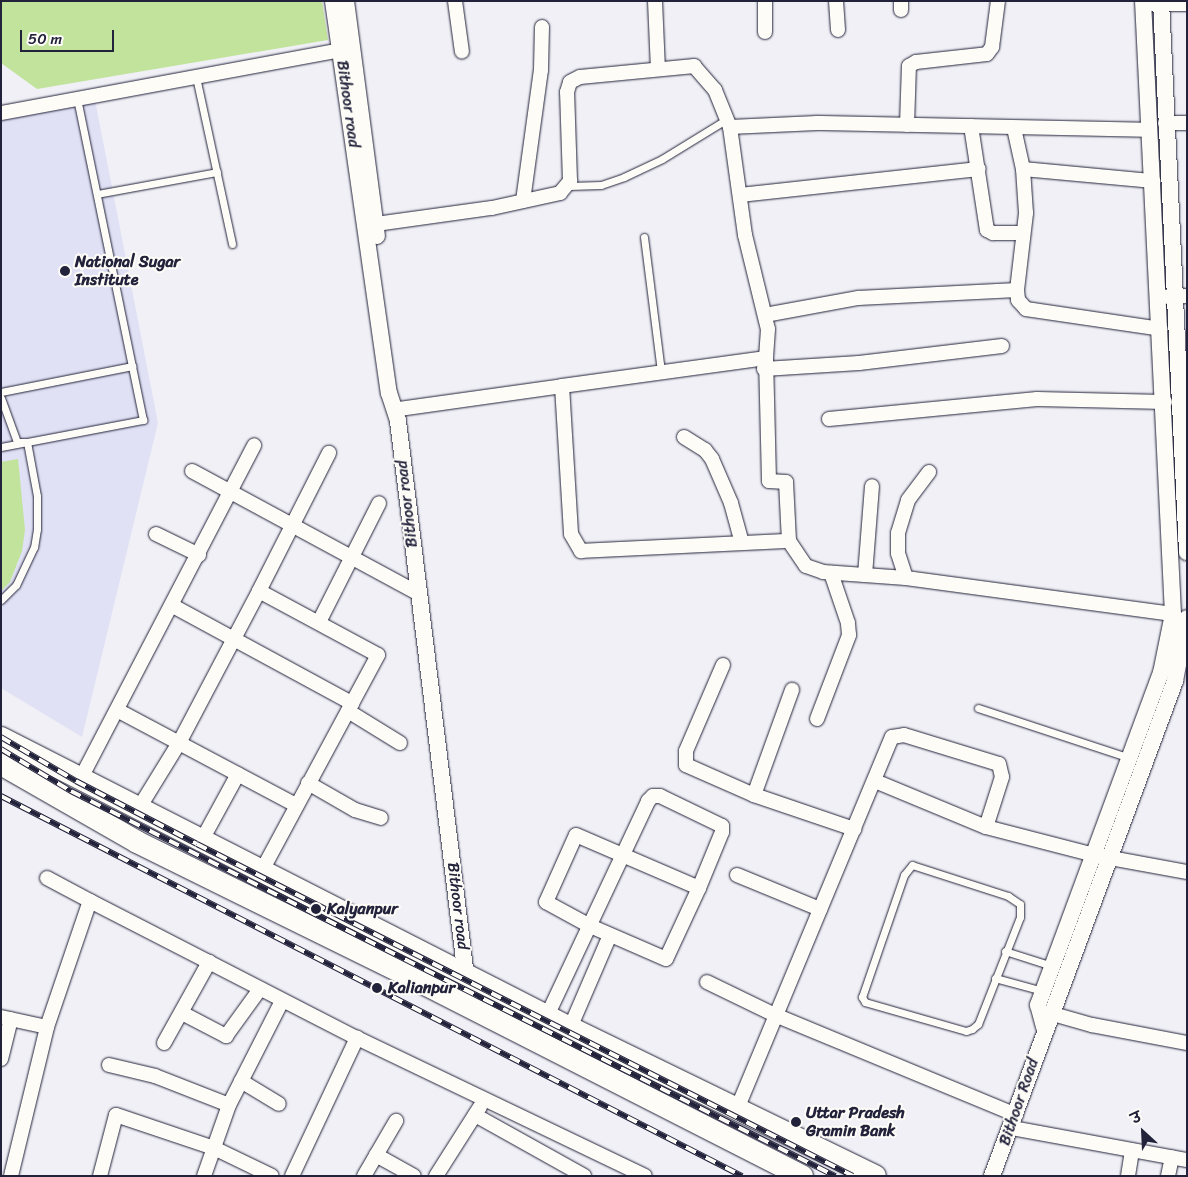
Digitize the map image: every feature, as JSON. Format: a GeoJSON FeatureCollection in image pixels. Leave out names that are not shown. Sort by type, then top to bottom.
{"type":"FeatureCollection","features":[{"type":"Feature","properties":{"kind":"highway"},"geometry":{"type":"LineString","coordinates":[[1,738],[466,973],[570,1028],[875,1176]]}},
{"type":"Feature","properties":{"kind":"highway"},"geometry":{"type":"LineString","coordinates":[[1,764],[137,842],[411,977],[470,1009],[802,1176]]}},
{"type":"Feature","properties":{"kind":"street","name":"Bithoor road"},"geometry":{"type":"LineString","coordinates":[[333,1],[390,393],[398,415],[418,593],[470,1009]]}},
{"type":"Feature","properties":{"kind":"street"},"geometry":{"type":"LineString","coordinates":[[346,1],[400,392],[398,415],[562,386],[661,371],[765,363],[859,363],[1002,346]]}},
{"type":"Feature","properties":{"kind":"street"},"geometry":{"type":"LineString","coordinates":[[455,1],[462,52]]}},
{"type":"Feature","properties":{"kind":"street"},"geometry":{"type":"LineString","coordinates":[[655,1],[658,69]]}},
{"type":"Feature","properties":{"kind":"street"},"geometry":{"type":"LineString","coordinates":[[765,1],[765,32]]}},
{"type":"Feature","properties":{"kind":"street"},"geometry":{"type":"LineString","coordinates":[[836,1],[838,30]]}},
{"type":"Feature","properties":{"kind":"street"},"geometry":{"type":"LineString","coordinates":[[907,125],[909,66],[987,54],[992,47],[998,1]]}},
{"type":"Feature","properties":{"kind":"street"},"geometry":{"type":"LineString","coordinates":[[1187,4],[1143,2],[1153,181],[1174,297],[1161,329],[1180,616],[1175,681],[1053,966],[1038,1006],[1049,1021],[1092,1025],[1187,1043]]}},
{"type":"Feature","properties":{"kind":"street"},"geometry":{"type":"LineString","coordinates":[[1162,2],[1165,122],[1187,552]]}},
{"type":"Feature","properties":{"kind":"street"},"geometry":{"type":"LineString","coordinates":[[523,201],[541,70],[542,27]]}},
{"type":"Feature","properties":{"kind":"street"},"geometry":{"type":"LineString","coordinates":[[1,114],[340,50]]}},
{"type":"Feature","properties":{"kind":"street"},"geometry":{"type":"LineString","coordinates":[[376,224],[523,201],[560,193],[569,186],[571,170],[567,92],[570,82],[580,77],[686,66],[701,70],[720,98],[728,123],[745,235],[769,338],[765,363],[769,481],[786,482],[789,541],[806,566],[831,573],[906,578],[1180,616]]}},
{"type":"Feature","properties":{"kind":"street"},"geometry":{"type":"LineString","coordinates":[[1165,122],[1187,123]]}},
{"type":"Feature","properties":{"kind":"street"},"geometry":{"type":"LineString","coordinates":[[728,123],[1150,130]]}},
{"type":"Feature","properties":{"kind":"street"},"geometry":{"type":"LineString","coordinates":[[971,126],[988,232],[1022,234]]}},
{"type":"Feature","properties":{"kind":"street"},"geometry":{"type":"LineString","coordinates":[[1014,128],[1023,169],[1026,213],[1022,234],[1017,290],[1020,304],[1026,309],[1161,329]]}},
{"type":"Feature","properties":{"kind":"street"},"geometry":{"type":"LineString","coordinates":[[740,196],[979,169]]}},
{"type":"Feature","properties":{"kind":"street"},"geometry":{"type":"LineString","coordinates":[[1023,169],[1153,181]]}},
{"type":"Feature","properties":{"kind":"street"},"geometry":{"type":"LineString","coordinates":[[765,315],[858,298],[1017,290]]}},
{"type":"Feature","properties":{"kind":"street"},"geometry":{"type":"LineString","coordinates":[[562,386],[571,534],[577,549],[581,551],[789,541]]}},
{"type":"Feature","properties":{"kind":"street"},"geometry":{"type":"LineString","coordinates":[[829,419],[1037,399],[1165,402]]}},
{"type":"Feature","properties":{"kind":"street"},"geometry":{"type":"LineString","coordinates":[[684,437],[705,450],[712,459],[731,503],[742,543]]}},
{"type":"Feature","properties":{"kind":"street"},"geometry":{"type":"LineString","coordinates":[[81,778],[173,606],[254,445]]}},
{"type":"Feature","properties":{"kind":"street"},"geometry":{"type":"LineString","coordinates":[[139,808],[179,743],[235,638],[291,524],[329,453]]}},
{"type":"Feature","properties":{"kind":"street"},"geometry":{"type":"LineString","coordinates":[[192,471],[418,593]]}},
{"type":"Feature","properties":{"kind":"street"},"geometry":{"type":"LineString","coordinates":[[906,578],[898,553],[898,533],[908,500],[929,472]]}},
{"type":"Feature","properties":{"kind":"street"},"geometry":{"type":"LineString","coordinates":[[865,575],[872,486]]}},
{"type":"Feature","properties":{"kind":"street"},"geometry":{"type":"LineString","coordinates":[[318,622],[379,502]]}},
{"type":"Feature","properties":{"kind":"street"},"geometry":{"type":"LineString","coordinates":[[156,534],[199,555]]}},
{"type":"Feature","properties":{"kind":"street"},"geometry":{"type":"LineString","coordinates":[[817,719],[848,635],[848,623],[831,573]]}},
{"type":"Feature","properties":{"kind":"street"},"geometry":{"type":"LineString","coordinates":[[259,591],[378,655],[262,870]]}},
{"type":"Feature","properties":{"kind":"street"},"geometry":{"type":"LineString","coordinates":[[173,606],[235,638],[350,707],[400,743]]}},
{"type":"Feature","properties":{"kind":"street"},"geometry":{"type":"LineString","coordinates":[[1101,856],[1130,758],[1180,616]]}},
{"type":"Feature","properties":{"kind":"street"},"geometry":{"type":"LineString","coordinates":[[723,665],[686,751],[684,762],[690,769],[754,795],[854,829]]}},
{"type":"Feature","properties":{"kind":"street"},"geometry":{"type":"LineString","coordinates":[[754,795],[792,690]]}},
{"type":"Feature","properties":{"kind":"street"},"geometry":{"type":"LineString","coordinates":[[117,710],[296,805]]}},
{"type":"Feature","properties":{"kind":"street"},"geometry":{"type":"LineString","coordinates":[[737,1109],[774,1015],[854,829],[890,739],[899,734],[996,762],[1003,772],[986,828]]}},
{"type":"Feature","properties":{"kind":"street"},"geometry":{"type":"LineString","coordinates":[[202,840],[238,774]]}},
{"type":"Feature","properties":{"kind":"street"},"geometry":{"type":"LineString","coordinates":[[874,781],[986,828],[1101,856],[1187,872]]}},
{"type":"Feature","properties":{"kind":"street"},"geometry":{"type":"LineString","coordinates":[[308,783],[355,810],[381,818]]}},
{"type":"Feature","properties":{"kind":"street"},"geometry":{"type":"LineString","coordinates":[[547,1016],[590,926],[623,855],[648,802],[660,796],[722,826],[722,832],[699,888],[666,959],[590,926],[546,902],[561,864],[576,835],[623,855],[699,888]]}},
{"type":"Feature","properties":{"kind":"street","name":"Bithoor Road"},"geometry":{"type":"LineString","coordinates":[[992,1176],[1014,1122],[1049,1021],[1101,856]]}},
{"type":"Feature","properties":{"kind":"street"},"geometry":{"type":"LineString","coordinates":[[737,875],[820,909]]}},
{"type":"Feature","properties":{"kind":"street"},"geometry":{"type":"LineString","coordinates":[[47,878],[282,1001],[484,1101],[645,1176]]}},
{"type":"Feature","properties":{"kind":"street"},"geometry":{"type":"LineString","coordinates":[[11,1176],[47,1027],[90,901]]}},
{"type":"Feature","properties":{"kind":"street"},"geometry":{"type":"LineString","coordinates":[[570,1028],[610,935]]}},
{"type":"Feature","properties":{"kind":"street"},"geometry":{"type":"LineString","coordinates":[[164,1043],[210,962]]}},
{"type":"Feature","properties":{"kind":"street"},"geometry":{"type":"LineString","coordinates":[[707,982],[774,1015],[1014,1122],[1132,1150],[1187,1160]]}},
{"type":"Feature","properties":{"kind":"street"},"geometry":{"type":"LineString","coordinates":[[182,1013],[226,1036],[260,989]]}},
{"type":"Feature","properties":{"kind":"street"},"geometry":{"type":"LineString","coordinates":[[204,1176],[229,1105],[282,1001]]}},
{"type":"Feature","properties":{"kind":"street"},"geometry":{"type":"LineString","coordinates":[[1,1059],[6,1018],[47,1027]]}},
{"type":"Feature","properties":{"kind":"street"},"geometry":{"type":"LineString","coordinates":[[292,1176],[357,1038]]}},
{"type":"Feature","properties":{"kind":"street"},"geometry":{"type":"LineString","coordinates":[[109,1065],[155,1076],[229,1105]]}},
{"type":"Feature","properties":{"kind":"street"},"geometry":{"type":"LineString","coordinates":[[241,1081],[280,1104]]}},
{"type":"Feature","properties":{"kind":"street"},"geometry":{"type":"LineString","coordinates":[[436,1176],[484,1101]]}},
{"type":"Feature","properties":{"kind":"street"},"geometry":{"type":"LineString","coordinates":[[475,1114],[562,1171],[584,1176]]}},
{"type":"Feature","properties":{"kind":"street"},"geometry":{"type":"LineString","coordinates":[[100,1176],[116,1115],[214,1148],[272,1176]]}},
{"type":"Feature","properties":{"kind":"street"},"geometry":{"type":"LineString","coordinates":[[364,1176],[396,1121]]}},
{"type":"Feature","properties":{"kind":"street"},"geometry":{"type":"LineString","coordinates":[[562,1171],[570,1142]]}},
{"type":"Feature","properties":{"kind":"street"},"geometry":{"type":"LineString","coordinates":[[1128,1176],[1132,1150]]}},
{"type":"Feature","properties":{"kind":"street"},"geometry":{"type":"LineString","coordinates":[[376,1155],[414,1176]]}},
{"type":"Feature","properties":{"kind":"street"},"geometry":{"type":"LineString","coordinates":[[1168,1176],[1172,1157]]}},
{"type":"Feature","properties":{"kind":"lane"},"geometry":{"type":"LineString","coordinates":[[196,78],[232,244]]}},
{"type":"Feature","properties":{"kind":"lane"},"geometry":{"type":"LineString","coordinates":[[1,447],[143,420],[78,99]]}},
{"type":"Feature","properties":{"kind":"lane"},"geometry":{"type":"LineString","coordinates":[[569,186],[601,184],[624,177],[662,159],[728,123]]}},
{"type":"Feature","properties":{"kind":"lane"},"geometry":{"type":"LineString","coordinates":[[97,194],[217,172]]}},
{"type":"Feature","properties":{"kind":"lane"},"geometry":{"type":"LineString","coordinates":[[644,237],[661,371]]}},
{"type":"Feature","properties":{"kind":"lane"},"geometry":{"type":"LineString","coordinates":[[1,392],[132,366]]}},
{"type":"Feature","properties":{"kind":"lane"},"geometry":{"type":"LineString","coordinates":[[1,398],[17,442],[27,442]]}},
{"type":"Feature","properties":{"kind":"lane"},"geometry":{"type":"LineString","coordinates":[[1,600],[16,584],[34,547],[37,529],[37,496],[27,442]]}},
{"type":"Feature","properties":{"kind":"lane"},"geometry":{"type":"LineString","coordinates":[[978,708],[1130,758]]}},
{"type":"Feature","properties":{"kind":"lane"},"geometry":{"type":"LineString","coordinates":[[912,865],[922,866],[1018,902],[1021,912],[1005,950],[978,1024],[966,1031],[865,1002],[862,997],[904,875],[912,865]]}},
{"type":"Feature","properties":{"kind":"lane"},"geometry":{"type":"LineString","coordinates":[[1005,950],[1053,966]]}},
{"type":"Feature","properties":{"kind":"lane"},"geometry":{"type":"LineString","coordinates":[[996,978],[1044,991]]}},
{"type":"Feature","properties":{"kind":"shaded area","name":"National Sugar Institute"},"geometry":{"type":"Polygon","coordinates":[[[95,100],[158,423],[82,737],[1,688],[1,118],[95,100]]]}},
{"type":"Feature","properties":{"kind":"green space"},"geometry":{"type":"Polygon","coordinates":[[[1,1],[322,1],[328,40],[37,89],[1,63],[1,1]]]}},
{"type":"Feature","properties":{"kind":"green space"},"geometry":{"type":"Polygon","coordinates":[[[18,459],[25,530],[22,551],[10,582],[1,591],[1,462],[18,459]]]}},
{"type":"Feature","properties":{"kind":"railway"},"geometry":{"type":"LineString","coordinates":[[1,737],[76,781],[197,844],[853,1176]]}},
{"type":"Feature","properties":{"kind":"railway"},"geometry":{"type":"LineString","coordinates":[[1,749],[71,791],[835,1176]]}},
{"type":"Feature","properties":{"kind":"railway"},"geometry":{"type":"LineString","coordinates":[[1,796],[742,1176]]}},
{"type":"Feature","properties":{"kind":"place","name":"National Sugar Institute"},"geometry":{"type":"Point","coordinates":[65,271]}},
{"type":"Feature","properties":{"kind":"place","name":"Kalyanpur"},"geometry":{"type":"Point","coordinates":[316,909]}},
{"type":"Feature","properties":{"kind":"place","name":"Kalianpur"},"geometry":{"type":"Point","coordinates":[377,988]}},
{"type":"Feature","properties":{"kind":"place","name":"Uttar Pradesh Gramin Bank"},"geometry":{"type":"Point","coordinates":[796,1122]}}]}
